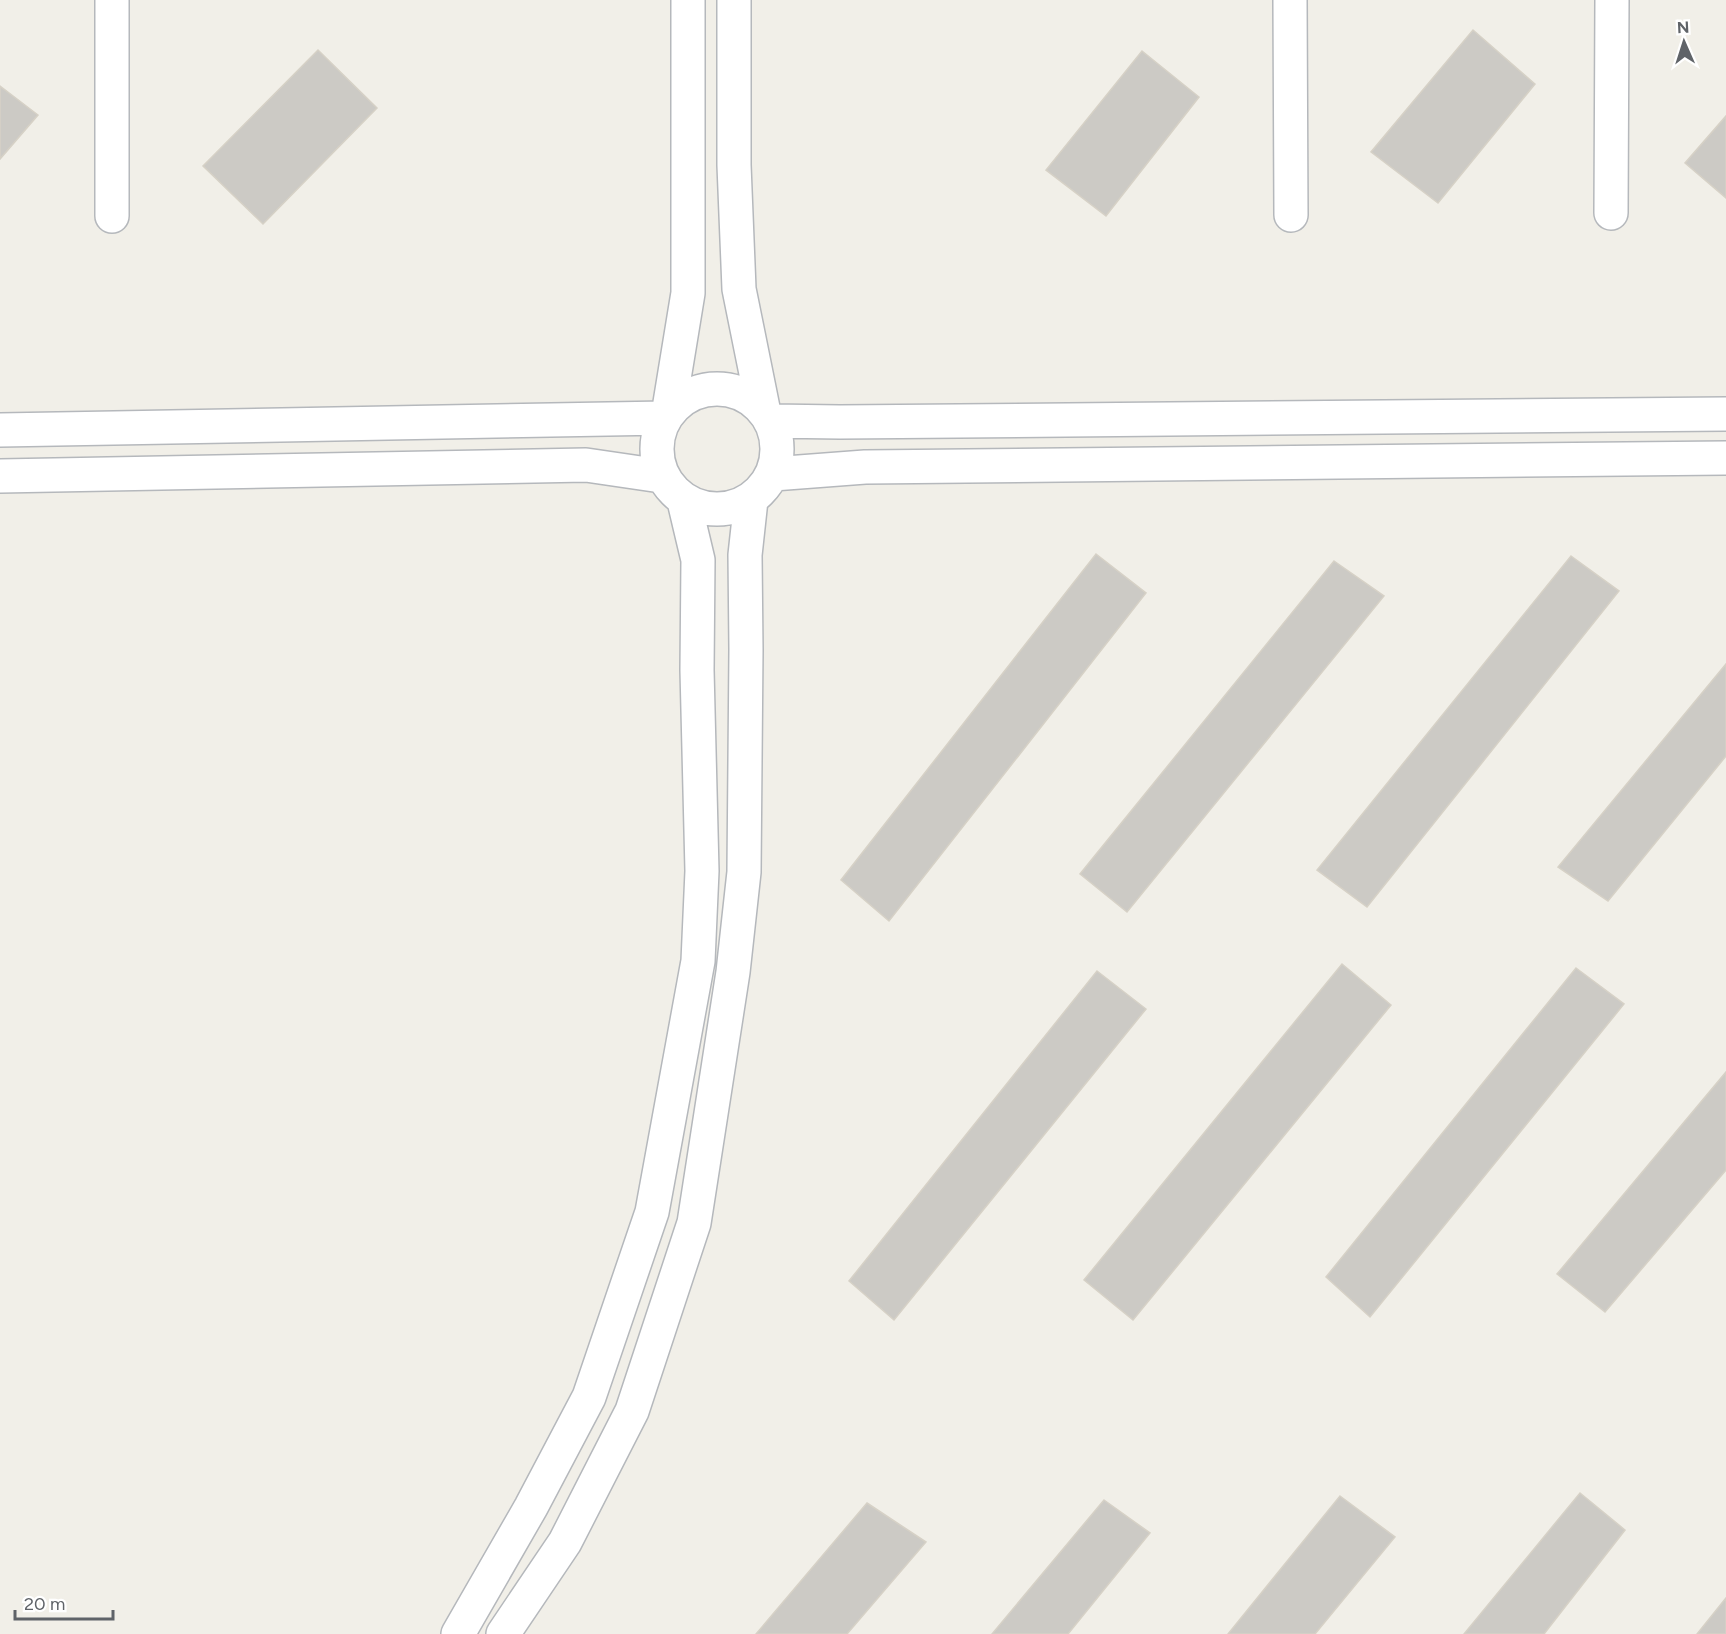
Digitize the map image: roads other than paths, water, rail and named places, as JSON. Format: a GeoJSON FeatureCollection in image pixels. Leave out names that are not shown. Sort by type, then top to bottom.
{"type":"FeatureCollection","features":[{"type":"Feature","properties":{"kind":"street"},"geometry":{"type":"LineString","coordinates":[[112,0],[112,216]]}},
{"type":"Feature","properties":{"kind":"street"},"geometry":{"type":"LineString","coordinates":[[458,1634],[531,1507],[589,1397],[652,1212],[698,961],[702,871],[697,670],[698,560],[684,501],[661,476],[655,441],[667,414],[688,293],[688,0]]}},
{"type":"Feature","properties":{"kind":"street"},"geometry":{"type":"LineString","coordinates":[[684,501],[718,510],[751,500],[773,474],[778,447],[767,415],[739,290],[734,165],[734,0]]}},
{"type":"Feature","properties":{"kind":"street"},"geometry":{"type":"LineString","coordinates":[[1290,0],[1291,215]]}},
{"type":"Feature","properties":{"kind":"street"},"geometry":{"type":"LineString","coordinates":[[1611,213],[1612,0]]}},
{"type":"Feature","properties":{"kind":"street"},"geometry":{"type":"LineString","coordinates":[[0,430],[667,414],[698,390],[733,390],[767,415],[852,422],[1726,414]]}},
{"type":"Feature","properties":{"kind":"street"},"geometry":{"type":"LineString","coordinates":[[773,474],[865,467],[1726,458]]}},
{"type":"Feature","properties":{"kind":"street"},"geometry":{"type":"LineString","coordinates":[[0,476],[586,465],[661,476]]}},
{"type":"Feature","properties":{"kind":"street"},"geometry":{"type":"LineString","coordinates":[[503,1634],[565,1542],[632,1411],[694,1223],[733,972],[744,872],[745,555],[751,500]]}},
{"type":"Feature","properties":{"kind":"street"},"geometry":{"type":"LineString","coordinates":[[702,871],[744,872]]}},
{"type":"Feature","properties":{"kind":"street"},"geometry":{"type":"LineString","coordinates":[[589,1397],[632,1411]]}}]}
